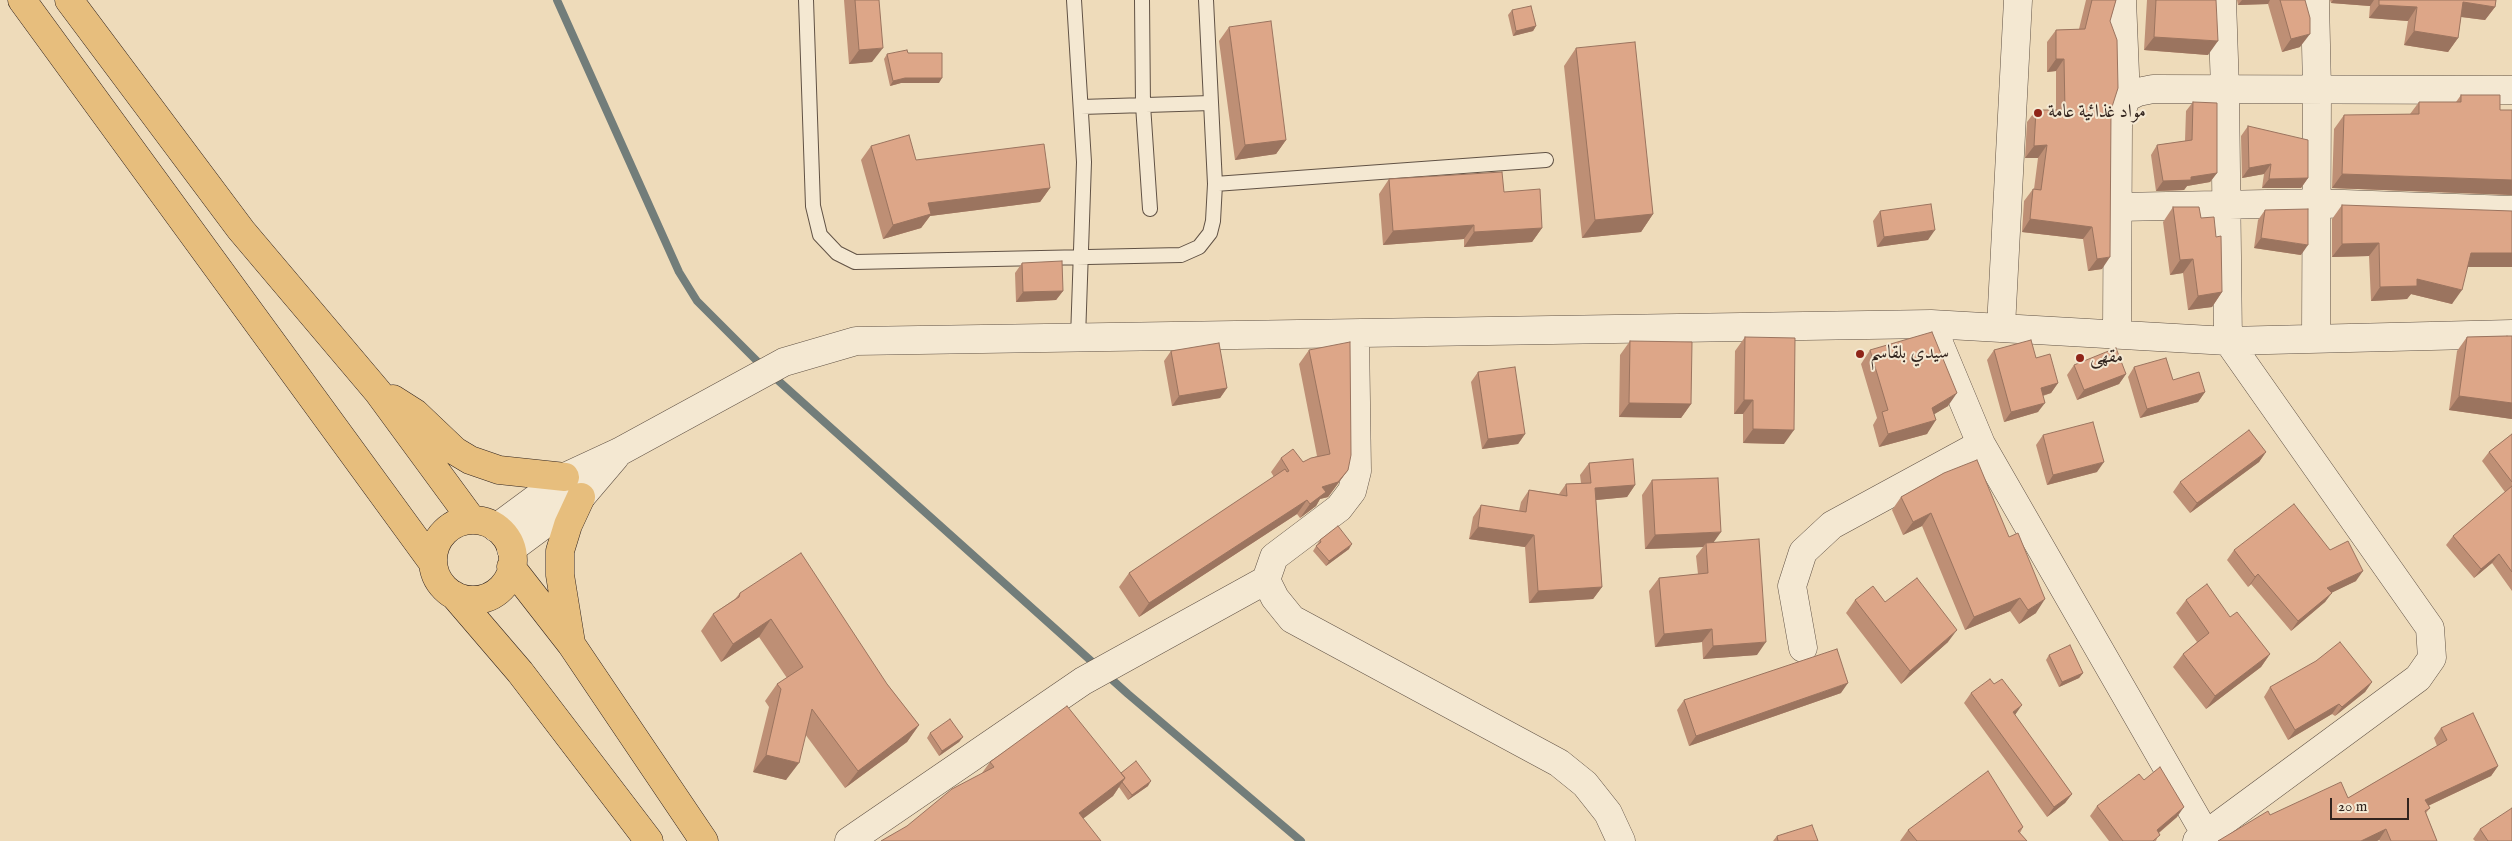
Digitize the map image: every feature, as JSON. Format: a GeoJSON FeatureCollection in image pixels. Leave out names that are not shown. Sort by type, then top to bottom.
{"type":"FeatureCollection","features":[{"type":"Feature","properties":{"kind":"highway"},"geometry":{"type":"LineString","coordinates":[[22,0],[433,563]]}},
{"type":"Feature","properties":{"kind":"highway"},"geometry":{"type":"LineString","coordinates":[[70,0],[241,230],[378,392],[498,541],[571,644],[704,841]]}},
{"type":"Feature","properties":{"kind":"highway"},"geometry":{"type":"LineString","coordinates":[[378,392],[400,402],[416,413],[455,451],[470,460],[499,470],[573,487],[568,525],[560,551],[560,575],[571,644]]}},
{"type":"Feature","properties":{"kind":"highway"},"geometry":{"type":"LineString","coordinates":[[454,595],[466,600],[480,599],[492,595],[502,587],[509,576],[498,541],[459,522],[448,528],[439,538],[434,550],[433,563],[436,576],[443,587],[454,595],[520,672],[649,841]]}},
{"type":"Feature","properties":{"kind":"street"},"geometry":{"type":"LineString","coordinates":[[2001,327],[2018,0]]}},
{"type":"Feature","properties":{"kind":"street"},"geometry":{"type":"LineString","coordinates":[[2117,334],[2118,123],[2126,98],[2122,0]]}},
{"type":"Feature","properties":{"kind":"street"},"geometry":{"type":"LineString","coordinates":[[1931,324],[1981,444],[2202,838],[2418,678],[2432,658],[2430,628],[2228,341],[2222,0]]}},
{"type":"Feature","properties":{"kind":"street"},"geometry":{"type":"LineString","coordinates":[[2315,0],[2317,89],[2316,338]]}},
{"type":"Feature","properties":{"kind":"street"},"geometry":{"type":"LineString","coordinates":[[2126,98],[2153,88],[2512,90]]}},
{"type":"Feature","properties":{"kind":"street"},"geometry":{"type":"LineString","coordinates":[[2118,206],[2316,203],[2512,210]]}},
{"type":"Feature","properties":{"kind":"street"},"geometry":{"type":"LineString","coordinates":[[498,541],[619,452],[784,362],[856,341],[1931,324],[2228,341],[2512,334]]}},
{"type":"Feature","properties":{"kind":"street"},"geometry":{"type":"LineString","coordinates":[[849,841],[1083,681],[1266,580],[1274,557],[1339,508],[1352,491],[1357,471],[1355,334]]}},
{"type":"Feature","properties":{"kind":"street"},"geometry":{"type":"LineString","coordinates":[[1803,648],[1792,586],[1802,552],[1832,525],[1981,444]]}},
{"type":"Feature","properties":{"kind":"street"},"geometry":{"type":"LineString","coordinates":[[1266,580],[1275,598],[1292,619],[1559,763],[1585,784],[1608,813],[1621,841]]}},
{"type":"Feature","properties":{"kind":"lane"},"geometry":{"type":"LineString","coordinates":[[806,0],[813,206],[820,235],[837,253],[856,262],[1181,255],[1198,248],[1210,234],[1213,221],[1215,184],[1206,0]]}},
{"type":"Feature","properties":{"kind":"lane"},"geometry":{"type":"LineString","coordinates":[[1074,0],[1084,162],[1078,338]]}},
{"type":"Feature","properties":{"kind":"lane"},"geometry":{"type":"LineString","coordinates":[[1142,0],[1143,105],[1150,209]]}},
{"type":"Feature","properties":{"kind":"lane"},"geometry":{"type":"LineString","coordinates":[[1080,107],[1211,103]]}},
{"type":"Feature","properties":{"kind":"lane"},"geometry":{"type":"LineString","coordinates":[[1215,184],[1546,160]]}},
{"type":"Feature","properties":{"kind":"building"},"geometry":{"type":"Polygon","coordinates":[[[855,0],[879,0],[883,48],[859,50],[855,0]]]}},
{"type":"Feature","properties":{"kind":"building"},"geometry":{"type":"Polygon","coordinates":[[[2092,0],[2116,0],[2110,21],[2117,40],[2118,88],[2111,110],[2110,257],[2097,259],[2092,227],[2030,219],[2033,189],[2041,190],[2047,145],[2034,146],[2036,110],[2065,110],[2064,59],[2056,59],[2056,30],[2085,29],[2092,0]]]}},
{"type":"Feature","properties":{"kind":"building"},"geometry":{"type":"Polygon","coordinates":[[[2156,0],[2216,0],[2218,41],[2154,37],[2156,0]]]}},
{"type":"Feature","properties":{"kind":"building"},"geometry":{"type":"Polygon","coordinates":[[[2280,0],[2305,0],[2310,18],[2310,34],[2291,39],[2280,0]]]}},
{"type":"Feature","properties":{"kind":"building"},"geometry":{"type":"Polygon","coordinates":[[[2379,0],[2496,0],[2495,7],[2463,2],[2458,38],[2414,31],[2417,7],[2379,5],[2379,0]]]}},
{"type":"Feature","properties":{"kind":"building"},"geometry":{"type":"Polygon","coordinates":[[[1531,6],[1536,26],[1516,31],[1512,10],[1531,6]]]}},
{"type":"Feature","properties":{"kind":"building"},"geometry":{"type":"Polygon","coordinates":[[[1271,21],[1286,140],[1245,145],[1229,27],[1271,21]]]}},
{"type":"Feature","properties":{"kind":"building"},"geometry":{"type":"Polygon","coordinates":[[[1635,42],[1653,214],[1595,220],[1576,48],[1635,42]]]}},
{"type":"Feature","properties":{"kind":"building"},"geometry":{"type":"Polygon","coordinates":[[[907,50],[908,53],[942,53],[942,78],[905,78],[893,81],[887,54],[907,50]]]}},
{"type":"Feature","properties":{"kind":"building"},"geometry":{"type":"Polygon","coordinates":[[[2461,95],[2500,95],[2500,110],[2512,110],[2512,180],[2342,174],[2344,115],[2419,114],[2419,102],[2461,102],[2461,95]]]}},
{"type":"Feature","properties":{"kind":"building"},"geometry":{"type":"Polygon","coordinates":[[[2193,102],[2217,103],[2217,173],[2191,177],[2191,180],[2163,181],[2157,145],[2192,140],[2193,102]]]}},
{"type":"Feature","properties":{"kind":"building"},"geometry":{"type":"Polygon","coordinates":[[[2248,126],[2308,140],[2308,178],[2269,179],[2271,164],[2249,168],[2248,126]]]}},
{"type":"Feature","properties":{"kind":"building"},"geometry":{"type":"Polygon","coordinates":[[[909,135],[916,160],[1044,144],[1050,188],[928,203],[931,214],[893,225],[871,146],[909,135]]]}},
{"type":"Feature","properties":{"kind":"building"},"geometry":{"type":"Polygon","coordinates":[[[1502,172],[1504,192],[1540,189],[1542,228],[1474,232],[1474,225],[1393,231],[1389,179],[1502,172]]]}},
{"type":"Feature","properties":{"kind":"building"},"geometry":{"type":"Polygon","coordinates":[[[1931,204],[1935,230],[1884,237],[1880,211],[1931,204]]]}},
{"type":"Feature","properties":{"kind":"building"},"geometry":{"type":"Polygon","coordinates":[[[2342,205],[2512,211],[2512,253],[2471,253],[2462,290],[2417,279],[2417,286],[2380,287],[2379,243],[2342,244],[2342,205]]]}},
{"type":"Feature","properties":{"kind":"building"},"geometry":{"type":"Polygon","coordinates":[[[2173,207],[2199,207],[2201,218],[2214,217],[2216,237],[2221,236],[2222,292],[2198,296],[2193,259],[2180,260],[2173,207]]]}},
{"type":"Feature","properties":{"kind":"building"},"geometry":{"type":"Polygon","coordinates":[[[2308,209],[2308,245],[2261,238],[2265,210],[2308,209]]]}},
{"type":"Feature","properties":{"kind":"building"},"geometry":{"type":"Polygon","coordinates":[[[1062,261],[1063,291],[1023,292],[1022,263],[1062,261]]]}},
{"type":"Feature","properties":{"kind":"building"},"geometry":{"type":"Polygon","coordinates":[[[1932,332],[1957,393],[1932,408],[1936,420],[1888,434],[1882,412],[1888,410],[1870,350],[1932,332]]]}},
{"type":"Feature","properties":{"kind":"building"},"geometry":{"type":"Polygon","coordinates":[[[2512,336],[2512,403],[2459,396],[2467,337],[2512,336]]]}},
{"type":"Feature","properties":{"kind":"building"},"geometry":{"type":"Polygon","coordinates":[[[1745,337],[1795,338],[1794,430],[1753,429],[1753,400],[1744,400],[1745,337]]]}},
{"type":"Feature","properties":{"kind":"building"},"geometry":{"type":"Polygon","coordinates":[[[2031,340],[2036,358],[2050,354],[2058,383],[2041,388],[2045,403],[2011,412],[1994,350],[2031,340]]]}},
{"type":"Feature","properties":{"kind":"building"},"geometry":{"type":"Polygon","coordinates":[[[1630,341],[1692,342],[1691,404],[1629,403],[1630,341]]]}},
{"type":"Feature","properties":{"kind":"building"},"geometry":{"type":"Polygon","coordinates":[[[1350,342],[1351,455],[1348,470],[1338,482],[1322,487],[1326,492],[1310,504],[1307,500],[1149,603],[1129,573],[1285,469],[1287,472],[1289,471],[1281,458],[1293,449],[1303,462],[1311,458],[1330,454],[1309,350],[1350,342]]]}},
{"type":"Feature","properties":{"kind":"building"},"geometry":{"type":"Polygon","coordinates":[[[1219,343],[1227,388],[1179,396],[1171,351],[1219,343]]]}},
{"type":"Feature","properties":{"kind":"building"},"geometry":{"type":"Polygon","coordinates":[[[2116,348],[2126,374],[2084,390],[2074,365],[2116,348]]]}},
{"type":"Feature","properties":{"kind":"building"},"geometry":{"type":"Polygon","coordinates":[[[2166,358],[2173,380],[2199,372],[2205,392],[2147,409],[2134,367],[2166,358]]]}},
{"type":"Feature","properties":{"kind":"building"},"geometry":{"type":"Polygon","coordinates":[[[1515,367],[1525,434],[1488,439],[1478,372],[1515,367]]]}},
{"type":"Feature","properties":{"kind":"building"},"geometry":{"type":"Polygon","coordinates":[[[2093,422],[2104,462],[2053,475],[2043,435],[2093,422]]]}},
{"type":"Feature","properties":{"kind":"building"},"geometry":{"type":"Polygon","coordinates":[[[2249,430],[2266,452],[2197,503],[2180,482],[2249,430]]]}},
{"type":"Feature","properties":{"kind":"building"},"geometry":{"type":"Polygon","coordinates":[[[2512,434],[2512,482],[2489,452],[2512,434]]]}},
{"type":"Feature","properties":{"kind":"building"},"geometry":{"type":"Polygon","coordinates":[[[1633,459],[1635,485],[1595,488],[1602,587],[1538,591],[1534,535],[1478,527],[1481,505],[1526,512],[1529,490],[1567,496],[1566,484],[1591,483],[1589,463],[1633,459]]]}},
{"type":"Feature","properties":{"kind":"building"},"geometry":{"type":"Polygon","coordinates":[[[1977,460],[2009,537],[2018,533],[2045,599],[2028,610],[2020,598],[1974,617],[1931,513],[1913,522],[1901,497],[1944,473],[1977,460]]]}},
{"type":"Feature","properties":{"kind":"building"},"geometry":{"type":"Polygon","coordinates":[[[1718,478],[1721,532],[1655,535],[1652,480],[1718,478]]]}},
{"type":"Feature","properties":{"kind":"building"},"geometry":{"type":"Polygon","coordinates":[[[2512,486],[2512,572],[2499,554],[2481,569],[2453,536],[2512,486]]]}},
{"type":"Feature","properties":{"kind":"building"},"geometry":{"type":"Polygon","coordinates":[[[2294,504],[2330,550],[2348,541],[2363,571],[2327,588],[2332,593],[2298,621],[2258,574],[2255,577],[2234,550],[2294,504]]]}},
{"type":"Feature","properties":{"kind":"building"},"geometry":{"type":"Polygon","coordinates":[[[1338,526],[1352,544],[1329,561],[1316,546],[1321,542],[1320,540],[1338,526]]]}},
{"type":"Feature","properties":{"kind":"building"},"geometry":{"type":"Polygon","coordinates":[[[1759,539],[1766,642],[1713,646],[1712,629],[1664,634],[1659,578],[1708,573],[1706,543],[1759,539]]]}},
{"type":"Feature","properties":{"kind":"building"},"geometry":{"type":"Polygon","coordinates":[[[801,553],[887,684],[919,725],[858,771],[812,709],[799,763],[766,755],[781,689],[777,684],[803,667],[771,619],[733,644],[713,614],[739,597],[740,593],[801,553]]]}},
{"type":"Feature","properties":{"kind":"building"},"geometry":{"type":"Polygon","coordinates":[[[1917,578],[1957,630],[1910,671],[1855,600],[1873,586],[1885,602],[1917,578]]]}},
{"type":"Feature","properties":{"kind":"building"},"geometry":{"type":"Polygon","coordinates":[[[2207,584],[2230,617],[2237,612],[2270,654],[2215,696],[2183,654],[2209,633],[2186,600],[2207,584]]]}},
{"type":"Feature","properties":{"kind":"building"},"geometry":{"type":"Polygon","coordinates":[[[2340,642],[2372,682],[2342,707],[2339,704],[2295,730],[2270,687],[2316,661],[2340,642]]]}},
{"type":"Feature","properties":{"kind":"building"},"geometry":{"type":"Polygon","coordinates":[[[2070,645],[2083,673],[2062,682],[2049,655],[2070,645]]]}},
{"type":"Feature","properties":{"kind":"building"},"geometry":{"type":"Polygon","coordinates":[[[1837,649],[1848,683],[1696,736],[1684,700],[1837,649]]]}},
{"type":"Feature","properties":{"kind":"building"},"geometry":{"type":"Polygon","coordinates":[[[1990,679],[1994,684],[2002,679],[2022,705],[2013,712],[2072,794],[2054,807],[1971,693],[1990,679]]]}},
{"type":"Feature","properties":{"kind":"building"},"geometry":{"type":"Polygon","coordinates":[[[1067,706],[1125,778],[1079,813],[1101,841],[881,841],[907,826],[952,789],[994,767],[990,762],[1067,706]]]}},
{"type":"Feature","properties":{"kind":"building"},"geometry":{"type":"Polygon","coordinates":[[[2473,713],[2498,766],[2425,800],[2430,808],[2425,811],[2437,841],[2391,841],[2386,829],[2361,841],[2218,841],[2268,811],[2270,815],[2341,782],[2348,798],[2447,740],[2441,728],[2473,713]]]}},
{"type":"Feature","properties":{"kind":"building"},"geometry":{"type":"Polygon","coordinates":[[[950,719],[963,737],[942,751],[930,733],[950,719]]]}},
{"type":"Feature","properties":{"kind":"building"},"geometry":{"type":"Polygon","coordinates":[[[1136,761],[1151,781],[1132,795],[1122,782],[1125,778],[1121,773],[1136,761]]]}},
{"type":"Feature","properties":{"kind":"building"},"geometry":{"type":"Polygon","coordinates":[[[2160,767],[2184,807],[2157,830],[2160,835],[2153,841],[2123,841],[2097,806],[2139,774],[2144,780],[2160,767]]]}},
{"type":"Feature","properties":{"kind":"building"},"geometry":{"type":"Polygon","coordinates":[[[1988,771],[2023,827],[2018,831],[2027,841],[1917,841],[1908,830],[1988,771]]]}},
{"type":"Feature","properties":{"kind":"building"},"geometry":{"type":"Polygon","coordinates":[[[2512,808],[2512,841],[2488,841],[2480,829],[2512,808]]]}},
{"type":"Feature","properties":{"kind":"building"},"geometry":{"type":"Polygon","coordinates":[[[1812,825],[1818,841],[1778,841],[1777,836],[1812,825]]]}},
{"type":"Feature","properties":{"kind":"waterway"},"geometry":{"type":"LineString","coordinates":[[557,0],[679,272],[697,301],[763,367]]}},
{"type":"Feature","properties":{"kind":"waterway"},"geometry":{"type":"LineString","coordinates":[[772,375],[1128,694],[1301,841]]}},
{"type":"Feature","properties":{"kind":"place","name":"مواد غذائية عامة"},"geometry":{"type":"Point","coordinates":[2038,113]}},
{"type":"Feature","properties":{"kind":"place","name":"سيدي بلقاسم"},"geometry":{"type":"Point","coordinates":[1860,354]}},
{"type":"Feature","properties":{"kind":"place","name":"مقهى"},"geometry":{"type":"Point","coordinates":[2080,358]}}]}
